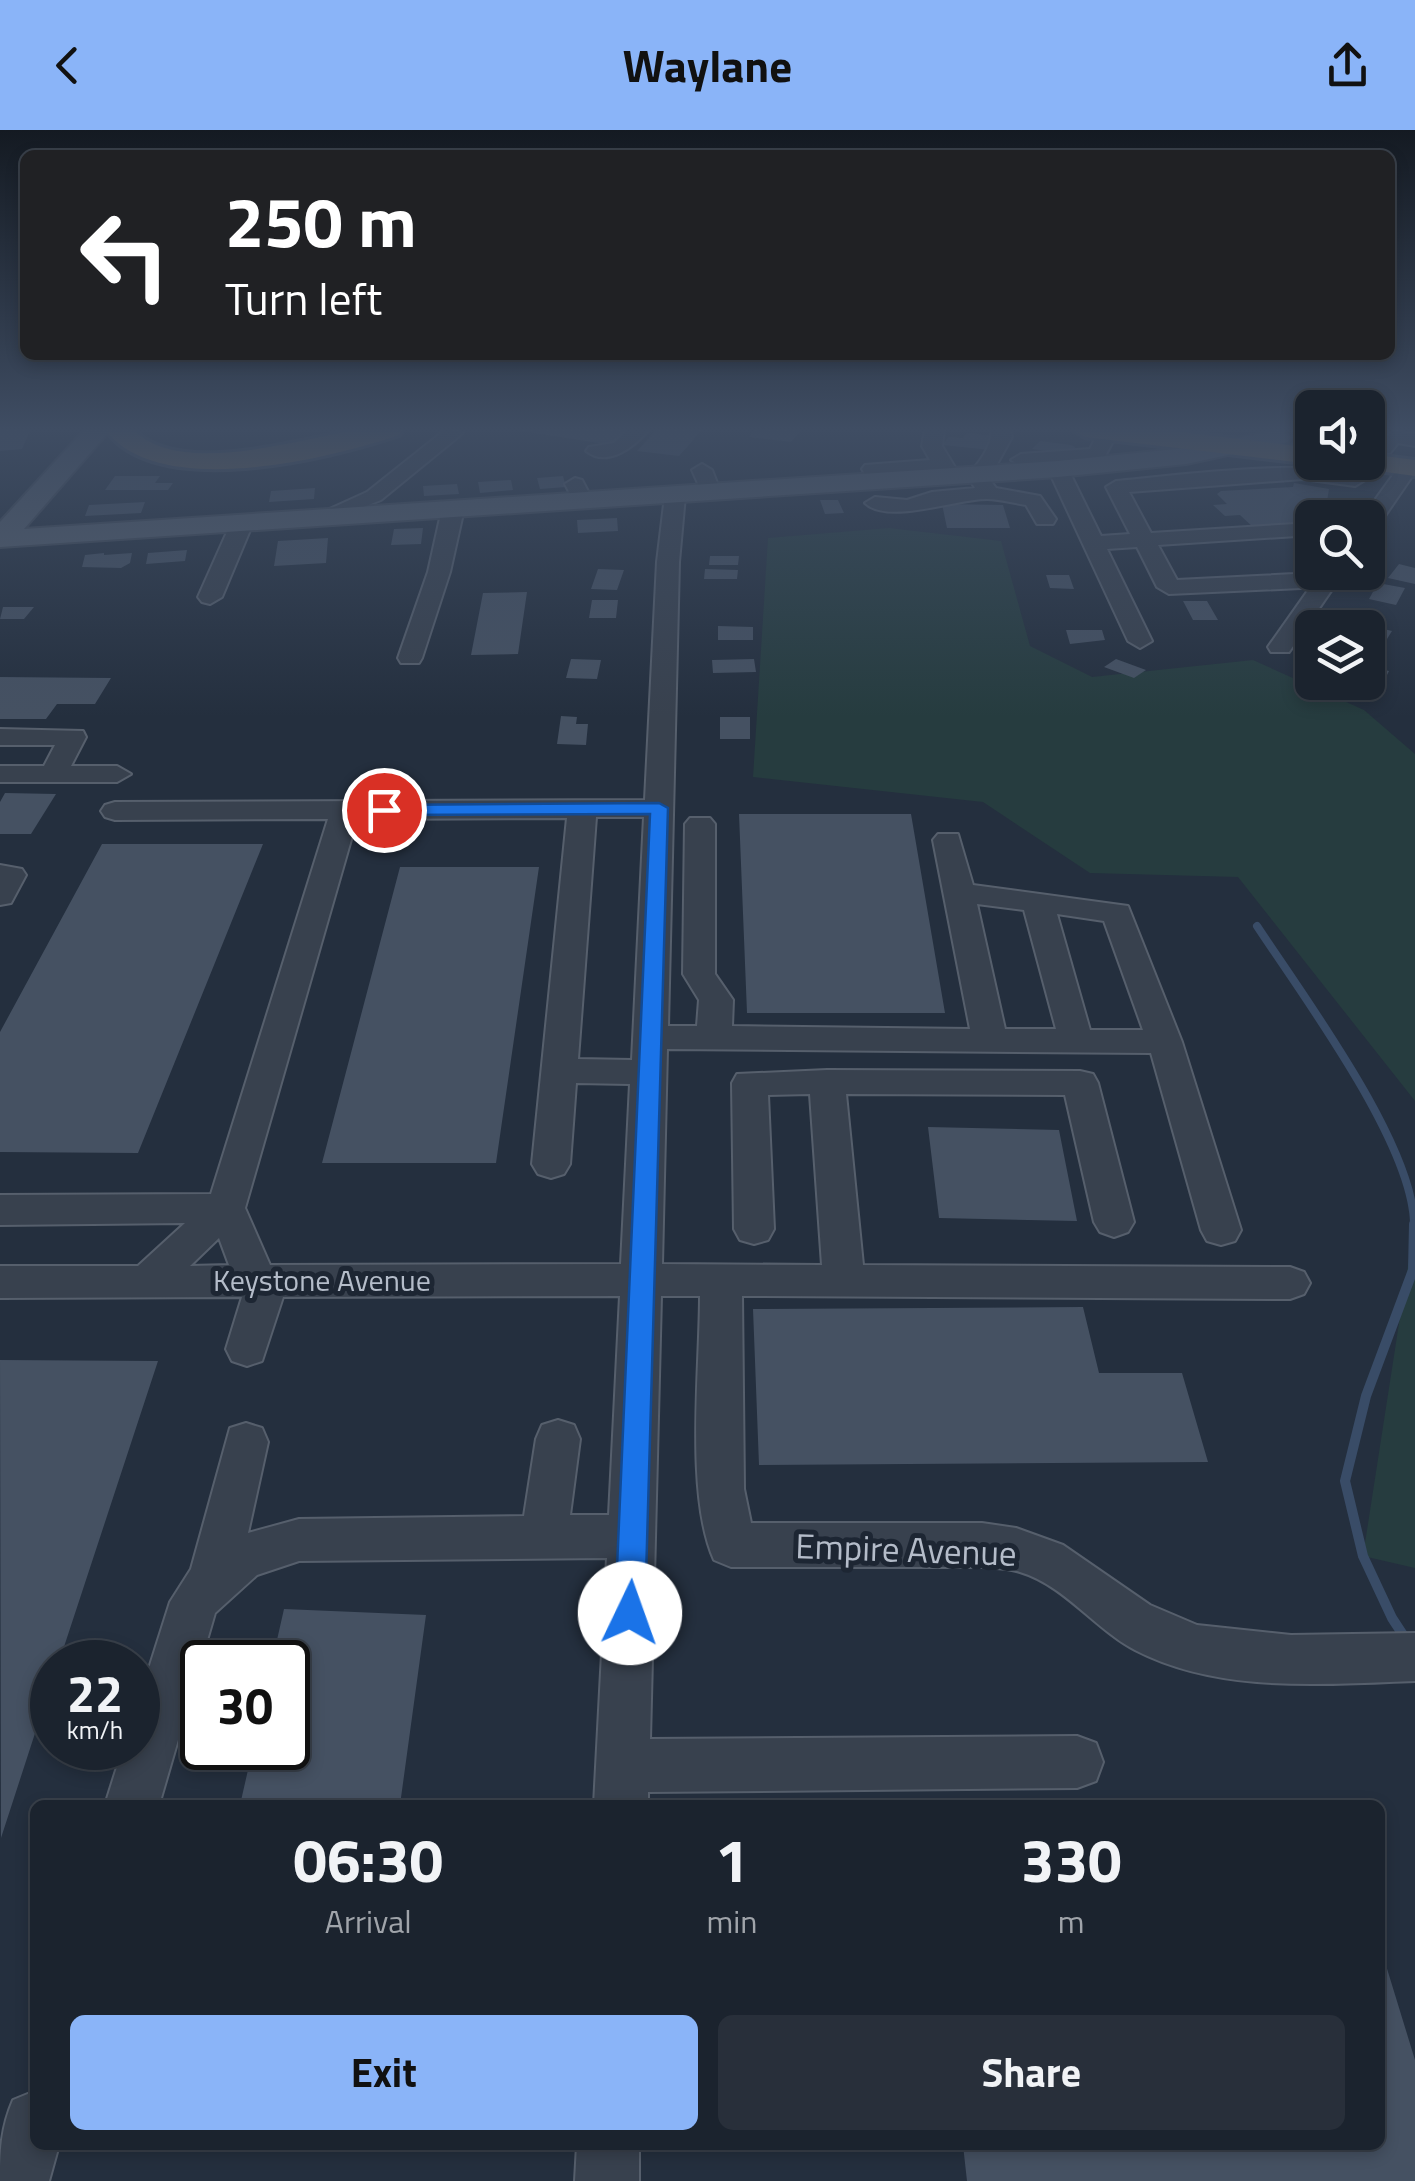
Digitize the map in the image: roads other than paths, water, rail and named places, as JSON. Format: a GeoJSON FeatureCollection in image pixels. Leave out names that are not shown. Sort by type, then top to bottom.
{"type":"FeatureCollection","features":[{"type":"Feature","properties":{"kind":"main road"},"geometry":{"type":"LineString","coordinates":[[0,539],[203,525]]}},
{"type":"Feature","properties":{"kind":"street"},"geometry":{"type":"LineString","coordinates":[[210,596],[241,525]]}},
{"type":"Feature","properties":{"kind":"street"},"geometry":{"type":"LineString","coordinates":[[410,658],[439,572],[450,525]]}},
{"type":"Feature","properties":{"kind":"street"},"geometry":{"type":"LineString","coordinates":[[673,525],[668,562],[644,1280],[622,1785],[1077,1762]]}},
{"type":"Feature","properties":{"kind":"street"},"geometry":{"type":"LineString","coordinates":[[1080,525],[1093,543],[1140,641]]}},
{"type":"Feature","properties":{"kind":"street"},"geometry":{"type":"LineString","coordinates":[[1137,525],[1169,587],[1295,581]]}},
{"type":"Feature","properties":{"kind":"street"},"geometry":{"type":"LineString","coordinates":[[1223,525],[1257,559]]}},
{"type":"Feature","properties":{"kind":"street"},"geometry":{"type":"LineString","coordinates":[[1093,543],[1295,530]]}},
{"type":"Feature","properties":{"kind":"street"},"geometry":{"type":"LineString","coordinates":[[1280,647],[1320,590]]}},
{"type":"Feature","properties":{"kind":"street"},"geometry":{"type":"LineString","coordinates":[[0,737],[72,736],[53,774]]}},
{"type":"Feature","properties":{"kind":"street"},"geometry":{"type":"LineString","coordinates":[[0,774],[117,774]]}},
{"type":"Feature","properties":{"kind":"street"},"geometry":{"type":"LineString","coordinates":[[115,811],[659,808]]}},
{"type":"Feature","properties":{"kind":"street"},"geometry":{"type":"LineString","coordinates":[[551,1164],[582,809]]}},
{"type":"Feature","properties":{"kind":"street"},"geometry":{"type":"LineString","coordinates":[[148,1281],[226,1208],[345,810]]}},
{"type":"Feature","properties":{"kind":"street"},"geometry":{"type":"LineString","coordinates":[[700,824],[698,974],[716,1000],[714,1036]]}},
{"type":"Feature","properties":{"kind":"street"},"geometry":{"type":"LineString","coordinates":[[948,840],[990,1040]]}},
{"type":"Feature","properties":{"kind":"street"},"geometry":{"type":"LineString","coordinates":[[0,874],[11,875],[0,896]]}},
{"type":"Feature","properties":{"kind":"street"},"geometry":{"type":"LineString","coordinates":[[958,892],[1117,913],[1165,1042],[1221,1230]]}},
{"type":"Feature","properties":{"kind":"street"},"geometry":{"type":"LineString","coordinates":[[1038,902],[1076,1041]]}},
{"type":"Feature","properties":{"kind":"street"},"geometry":{"type":"LineString","coordinates":[[652,1037],[1165,1042]]}},
{"type":"Feature","properties":{"kind":"street"},"geometry":{"type":"LineString","coordinates":[[560,1070],[651,1073]]}},
{"type":"Feature","properties":{"kind":"street"},"geometry":{"type":"LineString","coordinates":[[827,1082],[844,1281]]}},
{"type":"Feature","properties":{"kind":"street"},"geometry":{"type":"LineString","coordinates":[[754,1229],[750,1083],[1080,1083],[1114,1222]]}},
{"type":"Feature","properties":{"kind":"street"},"geometry":{"type":"LineString","coordinates":[[0,1210],[226,1208]]}},
{"type":"Feature","properties":{"kind":"street"},"geometry":{"type":"LineString","coordinates":[[226,1208],[261,1281],[248,1348]]}},
{"type":"Feature","properties":{"kind":"street","name":"Keystone Avenue"},"geometry":{"type":"LineString","coordinates":[[0,1282],[721,1280],[1290,1284]]}},
{"type":"Feature","properties":{"kind":"street","name":"Empire Avenue"},"geometry":{"type":"LineString","coordinates":[[721,1280],[721,1489],[731,1544],[982,1545],[1023,1551],[1041,1558],[1146,1630],[1171,1642],[1229,1653],[1415,1658]]}},
{"type":"Feature","properties":{"kind":"street"},"geometry":{"type":"LineString","coordinates":[[544,1537],[558,1439]]}},
{"type":"Feature","properties":{"kind":"street"},"geometry":{"type":"LineString","coordinates":[[134,1800],[194,1602],[214,1575],[246,1442]]}},
{"type":"Feature","properties":{"kind":"street"},"geometry":{"type":"LineString","coordinates":[[214,1575],[274,1544],[299,1540],[633,1536]]}},
{"type":"Feature","properties":{"kind":"street"},"geometry":{"type":"LineString","coordinates":[[607,2181],[608,2150]]}},
{"type":"Feature","properties":{"kind":"waterway"},"geometry":{"type":"LineString","coordinates":[[1257,926],[1377,1114],[1409,1193],[1414,1226]]}},
{"type":"Feature","properties":{"kind":"waterway"},"geometry":{"type":"LineString","coordinates":[[1411,1647],[1392,1618],[1363,1556],[1345,1481],[1366,1396],[1413,1270],[1414,1226]]}},
{"type":"Feature","properties":{"kind":"waterway"},"geometry":{"type":"LineString","coordinates":[[1409,1645],[1415,1653]]}}]}
